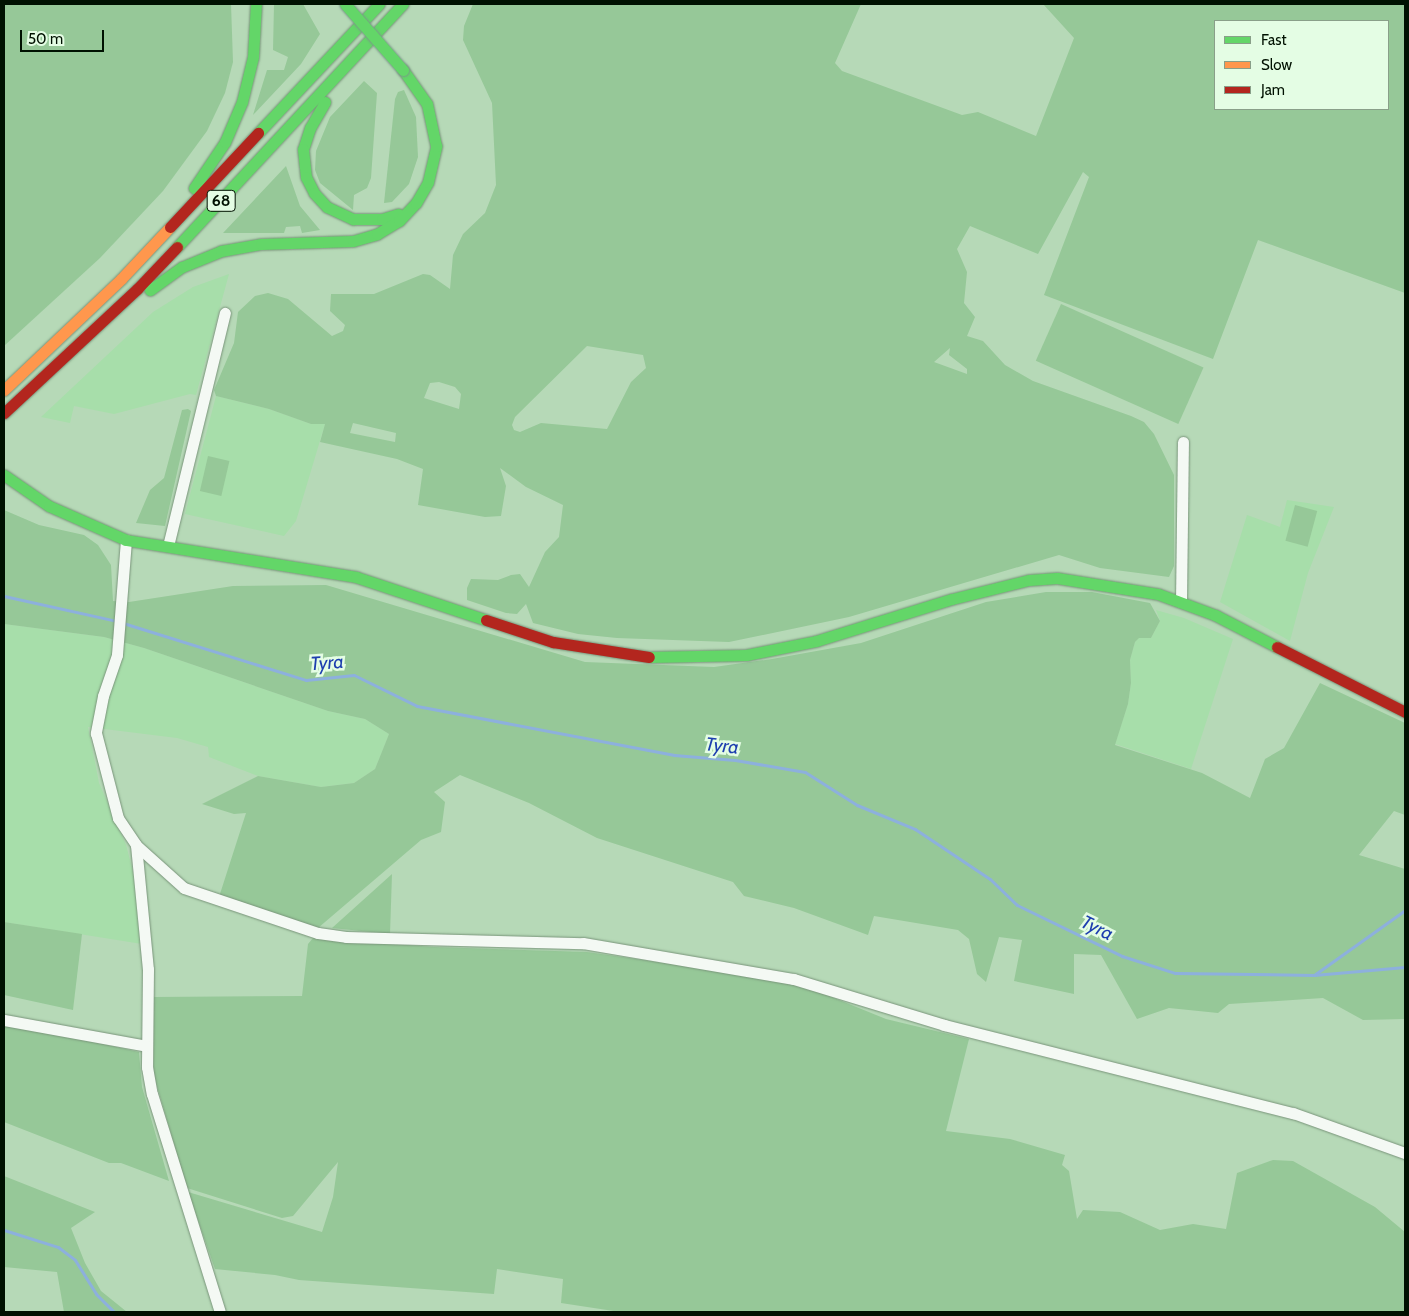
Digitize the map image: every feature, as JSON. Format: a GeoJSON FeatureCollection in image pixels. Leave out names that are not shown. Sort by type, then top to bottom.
{"type":"FeatureCollection","features":[{"type":"Feature","properties":{"kind":"main road"},"geometry":{"type":"LineString","coordinates":[[121,279],[144,243],[189,194],[225,142],[248,81],[255,42],[256,4]]}},
{"type":"Feature","properties":{"kind":"main road"},"geometry":{"type":"LineString","coordinates":[[70,353],[106,332],[157,284],[195,260],[247,246],[365,238],[388,228],[416,202],[432,170],[435,134],[427,104],[404,70],[345,4]]}},
{"type":"Feature","properties":{"kind":"main road","name":"68"},"geometry":{"type":"LineString","coordinates":[[4,390],[121,279],[379,4]]}},
{"type":"Feature","properties":{"kind":"main road","name":"68"},"geometry":{"type":"LineString","coordinates":[[4,413],[70,353],[158,268],[403,4]]}},
{"type":"Feature","properties":{"kind":"main road"},"geometry":{"type":"LineString","coordinates":[[366,44],[352,70],[328,97],[310,128],[303,149],[306,177],[320,201],[335,213],[354,219],[391,217],[416,202]]}},
{"type":"Feature","properties":{"kind":"main road"},"geometry":{"type":"LineString","coordinates":[[4,475],[49,506],[126,540],[356,577],[553,642],[591,650],[652,657],[746,655],[816,641],[961,597],[1029,580],[1057,578],[1086,581],[1182,602],[1215,615],[1405,712]]}},
{"type":"Feature","properties":{"kind":"street"},"geometry":{"type":"LineString","coordinates":[[168,546],[225,313]]}},
{"type":"Feature","properties":{"kind":"street"},"geometry":{"type":"LineString","coordinates":[[1182,602],[1183,442]]}},
{"type":"Feature","properties":{"kind":"street"},"geometry":{"type":"LineString","coordinates":[[126,540],[117,655],[103,696],[96,733],[118,818],[136,845],[184,888],[318,933],[346,937],[583,943],[794,979],[944,1025],[1293,1113],[1405,1154]]}},
{"type":"Feature","properties":{"kind":"street"},"geometry":{"type":"LineString","coordinates":[[136,845],[148,969],[147,1046],[152,1094],[220,1312]]}},
{"type":"Feature","properties":{"kind":"street"},"geometry":{"type":"LineString","coordinates":[[4,1020],[147,1046]]}},
{"type":"Feature","properties":{"kind":"shaded area"},"geometry":{"type":"Polygon","coordinates":[[[231,4],[233,62],[225,93],[207,131],[163,191],[100,258],[4,346],[4,5],[231,4]]]}},
{"type":"Feature","properties":{"kind":"shaded area"},"geometry":{"type":"Polygon","coordinates":[[[274,4],[303,4],[320,34],[301,64],[253,115],[267,70],[284,70],[288,57],[273,50],[274,4]]]}},
{"type":"Feature","properties":{"kind":"shaded area"},"geometry":{"type":"Polygon","coordinates":[[[473,4],[861,4],[835,63],[842,71],[962,115],[978,112],[1036,136],[1074,38],[1043,4],[1405,4],[1405,293],[1258,240],[1213,359],[1044,295],[1089,177],[1083,172],[1038,254],[970,226],[957,249],[967,272],[964,303],[975,317],[967,336],[983,341],[1005,365],[1033,381],[1144,422],[1154,434],[1174,475],[1174,566],[1169,577],[1100,568],[1059,555],[849,617],[729,642],[617,638],[578,634],[533,623],[526,604],[517,614],[506,613],[467,600],[467,588],[471,579],[498,580],[520,574],[529,587],[545,552],[559,537],[563,505],[526,487],[500,468],[506,486],[501,516],[485,517],[418,505],[423,469],[397,459],[320,442],[325,424],[311,424],[269,409],[216,396],[214,390],[234,343],[238,312],[255,296],[268,293],[288,299],[332,336],[343,331],[345,325],[330,311],[331,294],[374,294],[423,274],[430,275],[450,289],[453,255],[463,234],[485,213],[496,185],[492,103],[463,40],[464,26],[473,4]],[[587,346],[515,417],[512,425],[514,430],[520,432],[541,423],[607,429],[631,382],[646,368],[643,355],[587,346]],[[950,348],[934,362],[967,374],[967,369],[949,355],[950,348]],[[439,382],[430,383],[424,398],[459,409],[461,394],[455,387],[439,382]],[[353,423],[350,433],[395,442],[396,433],[353,423]]]}},
{"type":"Feature","properties":{"kind":"shaded area"},"geometry":{"type":"Polygon","coordinates":[[[364,81],[377,93],[371,178],[367,188],[354,195],[353,210],[320,183],[315,170],[316,151],[330,117],[364,81]]]}},
{"type":"Feature","properties":{"kind":"shaded area"},"geometry":{"type":"Polygon","coordinates":[[[404,90],[416,117],[418,157],[409,184],[392,202],[384,203],[395,99],[398,92],[404,90]]]}},
{"type":"Feature","properties":{"kind":"shaded area"},"geometry":{"type":"Polygon","coordinates":[[[286,166],[300,206],[320,230],[302,233],[300,226],[286,227],[284,233],[223,233],[286,166]]]}},
{"type":"Feature","properties":{"kind":"shaded area"},"geometry":{"type":"Polygon","coordinates":[[[229,274],[196,395],[190,394],[114,414],[74,406],[70,423],[41,417],[153,312],[193,287],[229,274]]]}},
{"type":"Feature","properties":{"kind":"shaded area"},"geometry":{"type":"Polygon","coordinates":[[[1061,304],[1204,367],[1178,424],[1036,361],[1061,304]]]}},
{"type":"Feature","properties":{"kind":"shaded area"},"geometry":{"type":"Polygon","coordinates":[[[216,396],[269,409],[311,424],[325,424],[296,521],[284,536],[185,514],[216,396]]]}},
{"type":"Feature","properties":{"kind":"shaded area"},"geometry":{"type":"Polygon","coordinates":[[[188,409],[191,411],[165,526],[136,523],[150,490],[164,478],[182,410],[188,409]]]}},
{"type":"Feature","properties":{"kind":"shaded area"},"geometry":{"type":"Polygon","coordinates":[[[208,456],[229,461],[221,496],[200,491],[208,456]]]}},
{"type":"Feature","properties":{"kind":"shaded area"},"geometry":{"type":"Polygon","coordinates":[[[1287,500],[1334,507],[1308,573],[1290,641],[1220,602],[1247,515],[1280,527],[1287,500]]]}},
{"type":"Feature","properties":{"kind":"shaded area"},"geometry":{"type":"Polygon","coordinates":[[[1295,505],[1317,511],[1308,547],[1285,541],[1295,505]]]}},
{"type":"Feature","properties":{"kind":"shaded area"},"geometry":{"type":"Polygon","coordinates":[[[4,510],[39,525],[84,535],[98,545],[111,565],[113,601],[129,602],[233,586],[326,585],[585,662],[714,667],[772,659],[861,643],[986,602],[1046,592],[1092,592],[1150,603],[1160,621],[1151,638],[1139,638],[1135,642],[1130,660],[1131,683],[1128,704],[1115,745],[1202,773],[1250,798],[1265,759],[1284,748],[1320,683],[1405,723],[1405,815],[1394,811],[1359,855],[1405,869],[1405,1019],[1363,1020],[1323,998],[1229,1004],[1218,1013],[1169,1008],[1137,1019],[1101,955],[1074,954],[1074,994],[1014,981],[1022,940],[999,937],[986,982],[977,974],[969,939],[958,930],[874,916],[868,935],[794,908],[744,896],[733,882],[597,838],[529,803],[460,775],[434,792],[445,802],[441,832],[421,840],[318,928],[219,897],[246,813],[234,814],[202,804],[258,776],[321,787],[354,783],[375,769],[389,734],[365,719],[328,711],[144,648],[104,637],[4,624],[4,510]]]}},
{"type":"Feature","properties":{"kind":"shaded area"},"geometry":{"type":"Polygon","coordinates":[[[1156,610],[1184,618],[1233,639],[1191,769],[1115,744],[1128,704],[1131,683],[1130,660],[1135,642],[1138,638],[1151,638],[1160,621],[1156,610]]]}},
{"type":"Feature","properties":{"kind":"shaded area"},"geometry":{"type":"Polygon","coordinates":[[[4,624],[104,637],[144,648],[328,711],[365,719],[389,734],[375,769],[354,783],[321,787],[258,776],[209,757],[208,747],[177,738],[88,727],[99,783],[126,845],[137,887],[142,944],[4,922],[4,624]]]}},
{"type":"Feature","properties":{"kind":"shaded area"},"geometry":{"type":"Polygon","coordinates":[[[392,874],[390,934],[332,928],[392,874]]]}},
{"type":"Feature","properties":{"kind":"shaded area"},"geometry":{"type":"Polygon","coordinates":[[[4,922],[82,934],[73,1010],[4,995],[4,922]]]}},
{"type":"Feature","properties":{"kind":"shaded area"},"geometry":{"type":"Polygon","coordinates":[[[313,938],[434,947],[587,952],[706,969],[807,987],[886,1019],[969,1039],[946,1131],[1010,1139],[1065,1155],[1062,1165],[1069,1171],[1077,1219],[1083,1210],[1120,1212],[1160,1230],[1193,1224],[1226,1229],[1237,1173],[1273,1160],[1293,1161],[1375,1207],[1405,1232],[1405,1312],[620,1312],[561,1303],[563,1279],[497,1269],[494,1294],[299,1280],[275,1275],[215,1269],[188,1192],[322,1232],[333,1197],[338,1162],[293,1216],[282,1218],[187,1188],[154,1076],[154,997],[302,996],[308,944],[313,938]]]}},
{"type":"Feature","properties":{"kind":"shaded area"},"geometry":{"type":"Polygon","coordinates":[[[4,1022],[139,1052],[142,1087],[169,1181],[121,1163],[109,1163],[4,1122],[4,1022]]]}},
{"type":"Feature","properties":{"kind":"shaded area"},"geometry":{"type":"Polygon","coordinates":[[[4,1176],[95,1212],[71,1228],[85,1263],[101,1291],[127,1312],[64,1312],[57,1272],[4,1267],[4,1176]]]}},
{"type":"Feature","properties":{"kind":"waterway","name":"Tyra"},"geometry":{"type":"LineString","coordinates":[[4,596],[117,621]]}},
{"type":"Feature","properties":{"kind":"waterway","name":"Tyra"},"geometry":{"type":"LineString","coordinates":[[123,623],[306,680],[354,675],[417,706],[674,755],[735,760],[805,772],[857,805],[915,829],[990,879],[1017,905],[1122,956],[1175,973],[1314,975],[1405,967]]}},
{"type":"Feature","properties":{"kind":"waterway"},"geometry":{"type":"LineString","coordinates":[[1314,975],[1405,910]]}},
{"type":"Feature","properties":{"kind":"waterway"},"geometry":{"type":"LineString","coordinates":[[4,1230],[58,1247],[75,1260],[96,1294],[114,1312]]}},
{"type":"Feature","properties":{"kind":"traffic: fast"},"geometry":{"type":"LineString","coordinates":[[194,188],[225,142],[242,102],[253,57],[256,4]]}},
{"type":"Feature","properties":{"kind":"traffic: fast"},"geometry":{"type":"LineString","coordinates":[[345,4],[403,70]]}},
{"type":"Feature","properties":{"kind":"traffic: fast"},"geometry":{"type":"LineString","coordinates":[[258,133],[379,4]]}},
{"type":"Feature","properties":{"kind":"traffic: fast"},"geometry":{"type":"LineString","coordinates":[[177,247],[403,4]]}},
{"type":"Feature","properties":{"kind":"traffic: fast"},"geometry":{"type":"LineString","coordinates":[[150,290],[182,267],[221,251],[261,244],[353,241],[377,234],[399,221],[416,203],[428,182],[436,146],[427,104],[403,70]]}},
{"type":"Feature","properties":{"kind":"traffic: fast"},"geometry":{"type":"LineString","coordinates":[[325,102],[310,128],[303,149],[306,177],[314,193],[327,207],[353,219],[382,219],[398,214]]}},
{"type":"Feature","properties":{"kind":"traffic: fast"},"geometry":{"type":"LineString","coordinates":[[4,475],[49,506],[126,540],[356,577],[486,620]]}},
{"type":"Feature","properties":{"kind":"traffic: fast"},"geometry":{"type":"LineString","coordinates":[[649,657],[746,655],[816,641],[952,599],[1029,580],[1057,578],[1158,594],[1215,615],[1277,647]]}},
{"type":"Feature","properties":{"kind":"traffic: slow"},"geometry":{"type":"LineString","coordinates":[[4,390],[121,279],[170,227]]}},
{"type":"Feature","properties":{"kind":"traffic: jam"},"geometry":{"type":"LineString","coordinates":[[170,227],[258,133]]}},
{"type":"Feature","properties":{"kind":"traffic: jam"},"geometry":{"type":"LineString","coordinates":[[4,413],[137,289],[177,247]]}},
{"type":"Feature","properties":{"kind":"traffic: jam"},"geometry":{"type":"LineString","coordinates":[[486,620],[553,642],[649,657]]}},
{"type":"Feature","properties":{"kind":"traffic: jam"},"geometry":{"type":"LineString","coordinates":[[1277,647],[1405,712]]}}]}
